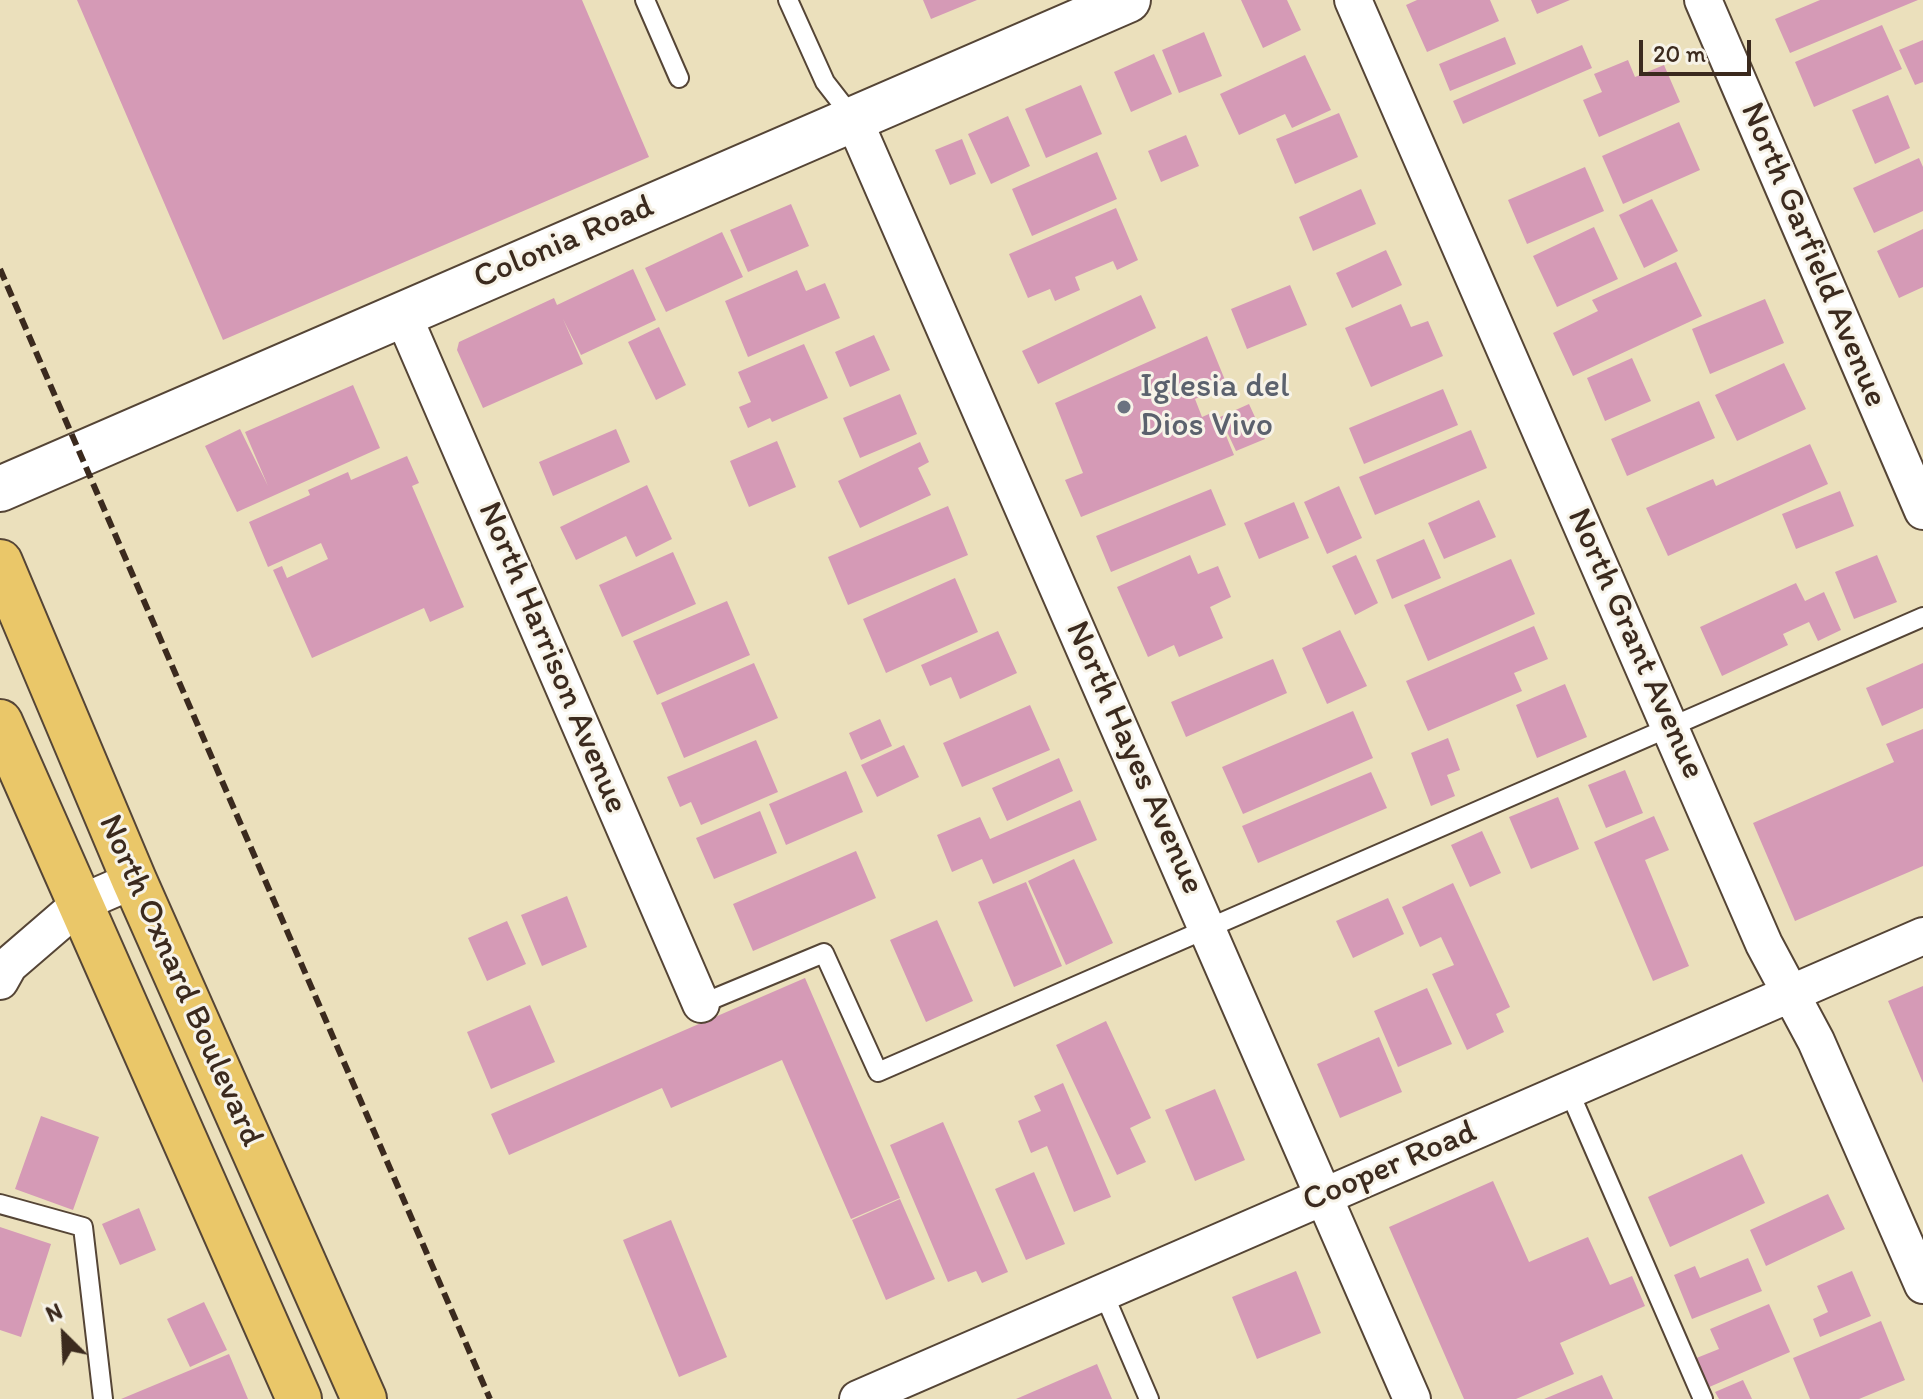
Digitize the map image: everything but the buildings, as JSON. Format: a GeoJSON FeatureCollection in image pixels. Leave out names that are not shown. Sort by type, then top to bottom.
{"type":"FeatureCollection","features":[{"type":"Feature","properties":{"kind":"main road","name":"North Oxnard Boulevard"},"geometry":{"type":"LineString","coordinates":[[0,562],[134,880],[364,1399]]}},
{"type":"Feature","properties":{"kind":"main road","name":"North Oxnard Boulevard"},"geometry":{"type":"LineString","coordinates":[[0,722],[299,1399]]}},
{"type":"Feature","properties":{"kind":"street","name":"Colonia Road"},"geometry":{"type":"LineString","coordinates":[[0,489],[1128,0]]}},
{"type":"Feature","properties":{"kind":"street","name":"North Grant Avenue"},"geometry":{"type":"LineString","coordinates":[[1353,0],[1764,944],[1816,1041],[1923,1285]]}},
{"type":"Feature","properties":{"kind":"street","name":"North Garfield Avenue"},"geometry":{"type":"LineString","coordinates":[[1703,0],[1923,511]]}},
{"type":"Feature","properties":{"kind":"street","name":"North Hayes Avenue"},"geometry":{"type":"LineString","coordinates":[[853,118],[1412,1399]]}},
{"type":"Feature","properties":{"kind":"street","name":"North Harrison Avenue"},"geometry":{"type":"LineString","coordinates":[[402,313],[701,1004]]}},
{"type":"Feature","properties":{"kind":"street"},"geometry":{"type":"LineString","coordinates":[[0,981],[9,965],[81,903],[134,880]]}},
{"type":"Feature","properties":{"kind":"street","name":"Cooper Road"},"geometry":{"type":"LineString","coordinates":[[875,1396],[1103,1292],[1923,936]]}},
{"type":"Feature","properties":{"kind":"lane"},"geometry":{"type":"LineString","coordinates":[[645,0],[679,78]]}},
{"type":"Feature","properties":{"kind":"lane"},"geometry":{"type":"LineString","coordinates":[[788,0],[825,82],[853,118]]}},
{"type":"Feature","properties":{"kind":"lane"},"geometry":{"type":"LineString","coordinates":[[701,1004],[824,953],[878,1072],[1923,617]]}},
{"type":"Feature","properties":{"kind":"lane"},"geometry":{"type":"LineString","coordinates":[[1569,1091],[1703,1399]]}},
{"type":"Feature","properties":{"kind":"lane"},"geometry":{"type":"LineString","coordinates":[[0,1204],[83,1227],[103,1399]]}},
{"type":"Feature","properties":{"kind":"lane"},"geometry":{"type":"LineString","coordinates":[[1103,1292],[1149,1399]]}},
{"type":"Feature","properties":{"kind":"railway"},"geometry":{"type":"LineString","coordinates":[[0,269],[490,1399]]}},
{"type":"Feature","properties":{"kind":"place","name":"Iglesia del Dios Vivo"},"geometry":{"type":"Point","coordinates":[1124,407]}}]}
